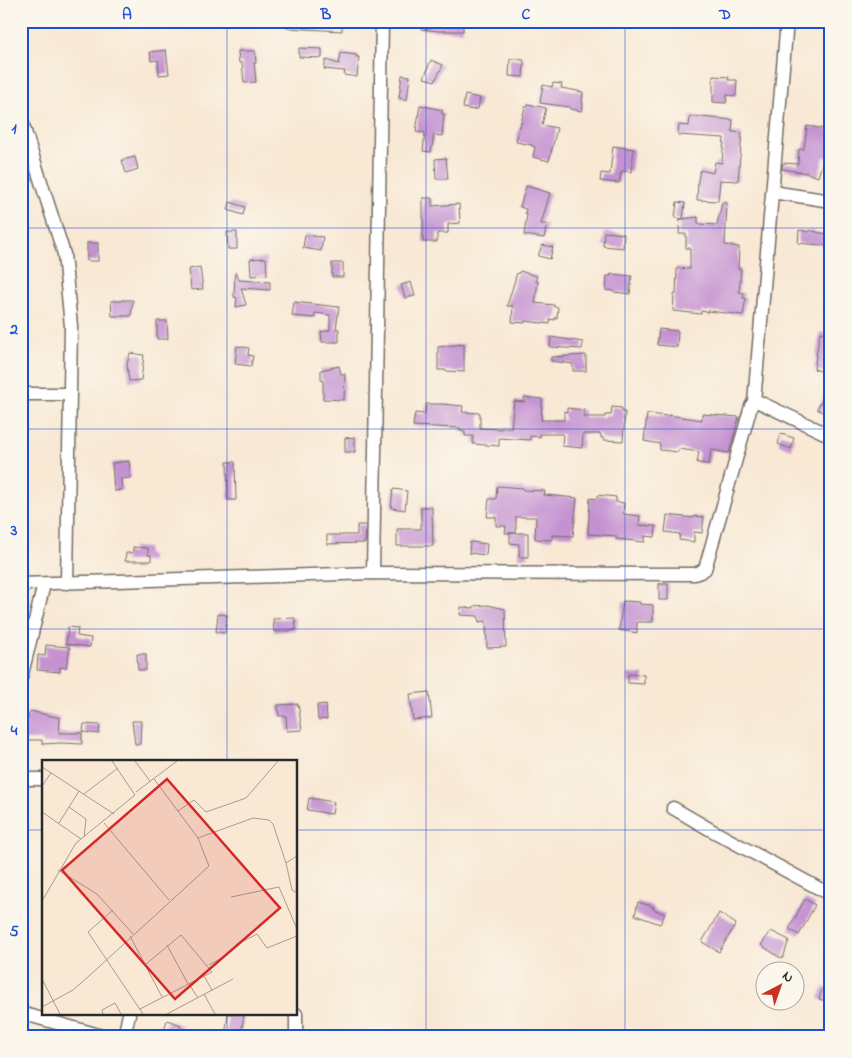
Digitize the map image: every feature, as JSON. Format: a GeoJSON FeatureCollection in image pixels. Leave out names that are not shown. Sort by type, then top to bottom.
{"type":"FeatureCollection","features":[{"type":"Feature","properties":{"kind":"street"},"geometry":{"type":"LineString","coordinates":[[373,573],[382,21]]}},
{"type":"Feature","properties":{"kind":"street"},"geometry":{"type":"LineString","coordinates":[[21,584],[373,573],[695,574],[705,569],[751,406],[754,402],[786,21]]}},
{"type":"Feature","properties":{"kind":"street"},"geometry":{"type":"LineString","coordinates":[[21,119],[64,254],[71,326],[67,583]]}},
{"type":"Feature","properties":{"kind":"street"},"geometry":{"type":"LineString","coordinates":[[772,192],[831,201]]}},
{"type":"Feature","properties":{"kind":"street"},"geometry":{"type":"LineString","coordinates":[[21,394],[70,394]]}},
{"type":"Feature","properties":{"kind":"street"},"geometry":{"type":"LineString","coordinates":[[754,402],[759,402],[831,436]]}},
{"type":"Feature","properties":{"kind":"street"},"geometry":{"type":"LineString","coordinates":[[21,678],[44,584]]}},
{"type":"Feature","properties":{"kind":"street"},"geometry":{"type":"LineString","coordinates":[[21,779],[42,779]]}},
{"type":"Feature","properties":{"kind":"street"},"geometry":{"type":"LineString","coordinates":[[673,808],[831,895]]}},
{"type":"Feature","properties":{"kind":"street"},"geometry":{"type":"LineString","coordinates":[[21,1013],[106,1037]]}},
{"type":"Feature","properties":{"kind":"street"},"geometry":{"type":"LineString","coordinates":[[124,1037],[129,1016]]}},
{"type":"Feature","properties":{"kind":"street"},"geometry":{"type":"LineString","coordinates":[[296,1016],[299,1036]]}},
{"type":"Feature","properties":{"kind":"building"},"geometry":{"type":"Polygon","coordinates":[[[287,21],[342,21],[342,31],[287,28],[287,21]]]}},
{"type":"Feature","properties":{"kind":"building"},"geometry":{"type":"Polygon","coordinates":[[[422,21],[463,21],[463,31],[421,29],[422,21]]]}},
{"type":"Feature","properties":{"kind":"building"},"geometry":{"type":"Polygon","coordinates":[[[299,48],[322,49],[322,58],[299,57],[299,48]]]}},
{"type":"Feature","properties":{"kind":"building"},"geometry":{"type":"Polygon","coordinates":[[[166,50],[169,74],[159,75],[158,60],[151,61],[150,52],[166,50]]]}},
{"type":"Feature","properties":{"kind":"building"},"geometry":{"type":"Polygon","coordinates":[[[238,51],[255,51],[256,82],[244,83],[242,63],[239,63],[238,51]]]}},
{"type":"Feature","properties":{"kind":"building"},"geometry":{"type":"Polygon","coordinates":[[[341,53],[357,55],[356,57],[359,57],[357,77],[344,75],[345,71],[324,69],[326,60],[339,64],[341,53]]]}},
{"type":"Feature","properties":{"kind":"building"},"geometry":{"type":"Polygon","coordinates":[[[510,59],[524,60],[523,77],[509,76],[510,59]]]}},
{"type":"Feature","properties":{"kind":"building"},"geometry":{"type":"Polygon","coordinates":[[[431,60],[443,65],[435,81],[424,78],[431,60]]]}},
{"type":"Feature","properties":{"kind":"building"},"geometry":{"type":"Polygon","coordinates":[[[402,75],[410,76],[407,100],[399,98],[402,75]]]}},
{"type":"Feature","properties":{"kind":"building"},"geometry":{"type":"Polygon","coordinates":[[[713,76],[729,77],[728,80],[737,80],[736,96],[727,95],[726,103],[713,102],[713,76]]]}},
{"type":"Feature","properties":{"kind":"building"},"geometry":{"type":"Polygon","coordinates":[[[553,83],[562,84],[561,88],[583,92],[582,111],[570,109],[570,107],[540,103],[543,85],[552,87],[553,83]]]}},
{"type":"Feature","properties":{"kind":"building"},"geometry":{"type":"Polygon","coordinates":[[[465,95],[480,98],[478,109],[463,108],[465,95]]]}},
{"type":"Feature","properties":{"kind":"building"},"geometry":{"type":"Polygon","coordinates":[[[528,104],[546,108],[542,125],[557,128],[549,161],[533,157],[535,147],[532,145],[516,142],[525,107],[528,107],[528,104]]]}},
{"type":"Feature","properties":{"kind":"building"},"geometry":{"type":"Polygon","coordinates":[[[420,105],[442,110],[442,114],[444,114],[442,136],[434,135],[431,152],[423,151],[425,133],[416,132],[420,105]]]}},
{"type":"Feature","properties":{"kind":"building"},"geometry":{"type":"Polygon","coordinates":[[[690,116],[733,120],[732,132],[742,133],[738,181],[720,180],[718,201],[697,200],[698,180],[700,170],[713,173],[715,162],[722,163],[724,138],[678,135],[679,125],[689,126],[690,116]]]}},
{"type":"Feature","properties":{"kind":"building"},"geometry":{"type":"Polygon","coordinates":[[[807,126],[831,130],[831,158],[824,157],[818,177],[807,173],[782,169],[783,163],[798,164],[799,149],[804,149],[807,126]]]}},
{"type":"Feature","properties":{"kind":"building"},"geometry":{"type":"Polygon","coordinates":[[[613,146],[634,149],[631,172],[622,171],[619,183],[600,181],[601,173],[610,174],[613,146]]]}},
{"type":"Feature","properties":{"kind":"building"},"geometry":{"type":"Polygon","coordinates":[[[135,157],[138,169],[126,173],[122,160],[135,157]]]}},
{"type":"Feature","properties":{"kind":"building"},"geometry":{"type":"Polygon","coordinates":[[[446,158],[448,179],[436,179],[435,159],[446,158]]]}},
{"type":"Feature","properties":{"kind":"building"},"geometry":{"type":"Polygon","coordinates":[[[526,186],[550,193],[541,224],[547,224],[544,238],[524,235],[527,215],[525,214],[526,209],[520,207],[526,186]]]}},
{"type":"Feature","properties":{"kind":"building"},"geometry":{"type":"Polygon","coordinates":[[[423,198],[432,198],[432,206],[459,204],[460,223],[448,224],[448,233],[437,233],[437,242],[423,242],[423,198]]]}},
{"type":"Feature","properties":{"kind":"building"},"geometry":{"type":"Polygon","coordinates":[[[230,202],[245,207],[243,215],[228,210],[230,202]]]}},
{"type":"Feature","properties":{"kind":"building"},"geometry":{"type":"Polygon","coordinates":[[[677,202],[685,203],[683,219],[675,218],[677,202]]]}},
{"type":"Feature","properties":{"kind":"building"},"geometry":{"type":"Polygon","coordinates":[[[722,202],[727,203],[725,245],[739,247],[738,269],[741,269],[739,292],[744,293],[743,298],[746,298],[743,315],[708,311],[701,311],[701,314],[673,311],[677,268],[690,269],[690,248],[686,248],[686,234],[679,234],[680,219],[698,217],[698,224],[717,225],[722,202]]]}},
{"type":"Feature","properties":{"kind":"building"},"geometry":{"type":"Polygon","coordinates":[[[799,230],[831,234],[831,246],[798,243],[799,230]]]}},
{"type":"Feature","properties":{"kind":"building"},"geometry":{"type":"Polygon","coordinates":[[[227,232],[237,232],[237,249],[228,249],[227,232]]]}},
{"type":"Feature","properties":{"kind":"building"},"geometry":{"type":"Polygon","coordinates":[[[604,232],[624,234],[623,248],[603,246],[604,232]]]}},
{"type":"Feature","properties":{"kind":"building"},"geometry":{"type":"Polygon","coordinates":[[[305,235],[323,237],[321,251],[303,248],[305,235]]]}},
{"type":"Feature","properties":{"kind":"building"},"geometry":{"type":"Polygon","coordinates":[[[87,243],[98,243],[98,261],[87,261],[87,243]]]}},
{"type":"Feature","properties":{"kind":"building"},"geometry":{"type":"Polygon","coordinates":[[[542,245],[553,247],[550,259],[538,256],[542,245]]]}},
{"type":"Feature","properties":{"kind":"building"},"geometry":{"type":"Polygon","coordinates":[[[266,258],[267,275],[251,276],[250,259],[266,258]]]}},
{"type":"Feature","properties":{"kind":"building"},"geometry":{"type":"Polygon","coordinates":[[[332,263],[343,263],[343,277],[332,277],[332,263]]]}},
{"type":"Feature","properties":{"kind":"building"},"geometry":{"type":"Polygon","coordinates":[[[200,267],[203,289],[191,290],[189,269],[200,267]]]}},
{"type":"Feature","properties":{"kind":"building"},"geometry":{"type":"Polygon","coordinates":[[[520,271],[537,276],[535,281],[538,281],[535,303],[558,307],[557,318],[555,317],[555,320],[550,319],[550,324],[525,321],[525,323],[512,322],[513,306],[507,306],[517,273],[520,271]]]}},
{"type":"Feature","properties":{"kind":"building"},"geometry":{"type":"Polygon","coordinates":[[[235,273],[237,273],[239,280],[270,282],[270,290],[241,288],[246,305],[236,307],[237,298],[234,297],[235,273]]]}},
{"type":"Feature","properties":{"kind":"building"},"geometry":{"type":"Polygon","coordinates":[[[611,274],[632,276],[630,294],[606,290],[607,276],[611,276],[611,274]]]}},
{"type":"Feature","properties":{"kind":"building"},"geometry":{"type":"Polygon","coordinates":[[[411,282],[415,296],[405,298],[401,285],[411,282]]]}},
{"type":"Feature","properties":{"kind":"building"},"geometry":{"type":"Polygon","coordinates":[[[133,300],[131,316],[112,316],[111,301],[133,300]]]}},
{"type":"Feature","properties":{"kind":"building"},"geometry":{"type":"Polygon","coordinates":[[[294,302],[339,307],[336,329],[339,329],[339,342],[322,342],[321,332],[330,330],[330,315],[315,313],[315,318],[292,316],[294,302]]]}},
{"type":"Feature","properties":{"kind":"building"},"geometry":{"type":"Polygon","coordinates":[[[157,321],[167,321],[168,339],[157,339],[157,321]]]}},
{"type":"Feature","properties":{"kind":"building"},"geometry":{"type":"Polygon","coordinates":[[[659,329],[678,331],[677,347],[657,345],[659,329]]]}},
{"type":"Feature","properties":{"kind":"building"},"geometry":{"type":"Polygon","coordinates":[[[820,332],[831,334],[831,355],[827,373],[814,369],[820,332]]]}},
{"type":"Feature","properties":{"kind":"building"},"geometry":{"type":"Polygon","coordinates":[[[551,337],[583,342],[582,349],[550,347],[551,337]]]}},
{"type":"Feature","properties":{"kind":"building"},"geometry":{"type":"Polygon","coordinates":[[[464,344],[464,372],[438,370],[438,347],[464,344]]]}},
{"type":"Feature","properties":{"kind":"building"},"geometry":{"type":"Polygon","coordinates":[[[237,346],[249,348],[248,355],[253,356],[251,366],[235,364],[237,346]]]}},
{"type":"Feature","properties":{"kind":"building"},"geometry":{"type":"Polygon","coordinates":[[[130,353],[144,355],[141,380],[129,381],[127,364],[130,353]]]}},
{"type":"Feature","properties":{"kind":"building"},"geometry":{"type":"Polygon","coordinates":[[[586,355],[586,371],[573,371],[573,364],[551,361],[551,357],[586,355]]]}},
{"type":"Feature","properties":{"kind":"building"},"geometry":{"type":"Polygon","coordinates":[[[339,366],[341,374],[345,374],[344,400],[323,399],[321,370],[339,366]]]}},
{"type":"Feature","properties":{"kind":"building"},"geometry":{"type":"Polygon","coordinates":[[[831,383],[831,401],[824,413],[817,409],[831,383]]]}},
{"type":"Feature","properties":{"kind":"building"},"geometry":{"type":"Polygon","coordinates":[[[524,397],[542,399],[541,420],[564,420],[564,411],[567,412],[567,408],[584,410],[584,417],[605,417],[605,415],[611,415],[612,407],[622,408],[622,412],[625,412],[623,441],[604,440],[604,438],[601,438],[601,434],[583,434],[582,448],[562,446],[563,434],[540,434],[540,437],[530,436],[530,440],[499,438],[499,446],[473,444],[473,436],[465,436],[465,432],[460,431],[460,428],[413,426],[415,413],[425,414],[426,404],[442,404],[463,406],[462,412],[480,413],[480,428],[511,428],[514,401],[524,402],[524,397]]]}},
{"type":"Feature","properties":{"kind":"building"},"geometry":{"type":"Polygon","coordinates":[[[647,414],[702,420],[702,414],[739,417],[729,453],[711,450],[709,464],[697,463],[699,452],[679,449],[678,452],[660,450],[660,444],[644,441],[647,414]]]}},
{"type":"Feature","properties":{"kind":"building"},"geometry":{"type":"Polygon","coordinates":[[[781,434],[794,438],[791,449],[778,444],[781,434]]]}},
{"type":"Feature","properties":{"kind":"building"},"geometry":{"type":"Polygon","coordinates":[[[355,437],[355,452],[345,452],[345,438],[355,437]]]}},
{"type":"Feature","properties":{"kind":"building"},"geometry":{"type":"Polygon","coordinates":[[[129,461],[131,478],[121,479],[122,490],[114,491],[112,463],[129,461]]]}},
{"type":"Feature","properties":{"kind":"building"},"geometry":{"type":"Polygon","coordinates":[[[227,462],[235,462],[236,500],[228,500],[227,462]]]}},
{"type":"Feature","properties":{"kind":"building"},"geometry":{"type":"Polygon","coordinates":[[[497,486],[545,491],[544,495],[577,498],[573,536],[552,535],[552,540],[535,539],[536,517],[516,517],[516,533],[505,533],[506,526],[496,526],[496,517],[487,517],[489,499],[496,499],[497,486]]]}},
{"type":"Feature","properties":{"kind":"building"},"geometry":{"type":"Polygon","coordinates":[[[393,489],[407,491],[405,510],[391,508],[393,489]]]}},
{"type":"Feature","properties":{"kind":"building"},"geometry":{"type":"Polygon","coordinates":[[[598,495],[616,497],[616,502],[624,503],[623,514],[640,516],[639,525],[656,526],[655,537],[645,536],[645,542],[616,539],[616,536],[588,534],[590,498],[597,499],[598,495]]]}},
{"type":"Feature","properties":{"kind":"building"},"geometry":{"type":"Polygon","coordinates":[[[421,507],[432,507],[433,546],[397,546],[397,529],[421,529],[421,507]]]}},
{"type":"Feature","properties":{"kind":"building"},"geometry":{"type":"Polygon","coordinates":[[[667,515],[694,518],[694,516],[704,517],[702,533],[694,532],[694,542],[679,540],[680,534],[665,532],[667,515]]]}},
{"type":"Feature","properties":{"kind":"building"},"geometry":{"type":"Polygon","coordinates":[[[357,525],[366,525],[365,543],[327,544],[327,535],[357,535],[357,525]]]}},
{"type":"Feature","properties":{"kind":"building"},"geometry":{"type":"Polygon","coordinates":[[[510,533],[528,533],[528,557],[519,557],[519,544],[510,543],[510,533]]]}},
{"type":"Feature","properties":{"kind":"building"},"geometry":{"type":"Polygon","coordinates":[[[470,542],[487,544],[486,555],[469,553],[470,542]]]}},
{"type":"Feature","properties":{"kind":"building"},"geometry":{"type":"Polygon","coordinates":[[[133,547],[148,548],[148,555],[151,555],[151,561],[125,561],[126,553],[133,553],[133,547]]]}},
{"type":"Feature","properties":{"kind":"building"},"geometry":{"type":"Polygon","coordinates":[[[659,584],[668,584],[668,600],[659,600],[659,584]]]}},
{"type":"Feature","properties":{"kind":"building"},"geometry":{"type":"Polygon","coordinates":[[[623,601],[653,605],[653,622],[637,622],[637,633],[619,630],[623,601]]]}},
{"type":"Feature","properties":{"kind":"building"},"geometry":{"type":"Polygon","coordinates":[[[488,605],[505,609],[506,647],[487,648],[486,621],[479,622],[478,616],[460,615],[461,607],[474,608],[474,606],[488,605]]]}},
{"type":"Feature","properties":{"kind":"building"},"geometry":{"type":"Polygon","coordinates":[[[218,614],[227,615],[225,633],[216,632],[218,614]]]}},
{"type":"Feature","properties":{"kind":"building"},"geometry":{"type":"Polygon","coordinates":[[[295,618],[296,630],[274,632],[273,619],[295,618]]]}},
{"type":"Feature","properties":{"kind":"building"},"geometry":{"type":"Polygon","coordinates":[[[68,627],[78,628],[77,636],[91,638],[90,647],[66,644],[68,627]]]}},
{"type":"Feature","properties":{"kind":"building"},"geometry":{"type":"Polygon","coordinates":[[[46,645],[70,647],[66,668],[60,667],[60,672],[37,670],[38,655],[45,656],[46,645]]]}},
{"type":"Feature","properties":{"kind":"building"},"geometry":{"type":"Polygon","coordinates":[[[137,654],[146,654],[146,670],[138,670],[137,654]]]}},
{"type":"Feature","properties":{"kind":"building"},"geometry":{"type":"Polygon","coordinates":[[[628,674],[644,675],[644,684],[628,683],[628,674]]]}},
{"type":"Feature","properties":{"kind":"building"},"geometry":{"type":"Polygon","coordinates":[[[429,692],[432,718],[413,720],[410,694],[429,692]]]}},
{"type":"Feature","properties":{"kind":"building"},"geometry":{"type":"Polygon","coordinates":[[[298,704],[302,730],[287,731],[286,716],[279,716],[278,705],[298,704]]]}},
{"type":"Feature","properties":{"kind":"building"},"geometry":{"type":"Polygon","coordinates":[[[326,704],[327,719],[318,720],[317,705],[326,704]]]}},
{"type":"Feature","properties":{"kind":"building"},"geometry":{"type":"Polygon","coordinates":[[[30,711],[60,718],[59,733],[82,733],[82,744],[42,744],[42,740],[21,740],[24,717],[28,718],[30,711]]]}},
{"type":"Feature","properties":{"kind":"building"},"geometry":{"type":"Polygon","coordinates":[[[132,721],[141,721],[140,744],[135,744],[132,721]]]}},
{"type":"Feature","properties":{"kind":"building"},"geometry":{"type":"Polygon","coordinates":[[[84,724],[100,725],[99,734],[83,732],[84,724]]]}},
{"type":"Feature","properties":{"kind":"building"},"geometry":{"type":"Polygon","coordinates":[[[309,798],[334,802],[332,814],[307,810],[309,798]]]}},
{"type":"Feature","properties":{"kind":"building"},"geometry":{"type":"Polygon","coordinates":[[[805,899],[815,905],[799,935],[789,929],[805,899]]]}},
{"type":"Feature","properties":{"kind":"building"},"geometry":{"type":"Polygon","coordinates":[[[638,902],[654,907],[653,909],[665,914],[660,924],[635,915],[638,902]]]}},
{"type":"Feature","properties":{"kind":"building"},"geometry":{"type":"Polygon","coordinates":[[[719,913],[736,924],[719,952],[702,942],[719,913]]]}},
{"type":"Feature","properties":{"kind":"building"},"geometry":{"type":"Polygon","coordinates":[[[771,931],[789,940],[783,958],[761,945],[771,931]]]}},
{"type":"Feature","properties":{"kind":"building"},"geometry":{"type":"Polygon","coordinates":[[[823,987],[831,989],[831,1003],[819,999],[823,987]]]}},
{"type":"Feature","properties":{"kind":"building"},"geometry":{"type":"Polygon","coordinates":[[[228,1016],[244,1016],[241,1036],[225,1037],[228,1016]]]}},
{"type":"Feature","properties":{"kind":"building"},"geometry":{"type":"Polygon","coordinates":[[[167,1020],[181,1025],[177,1037],[162,1037],[167,1020]]]}}]}
